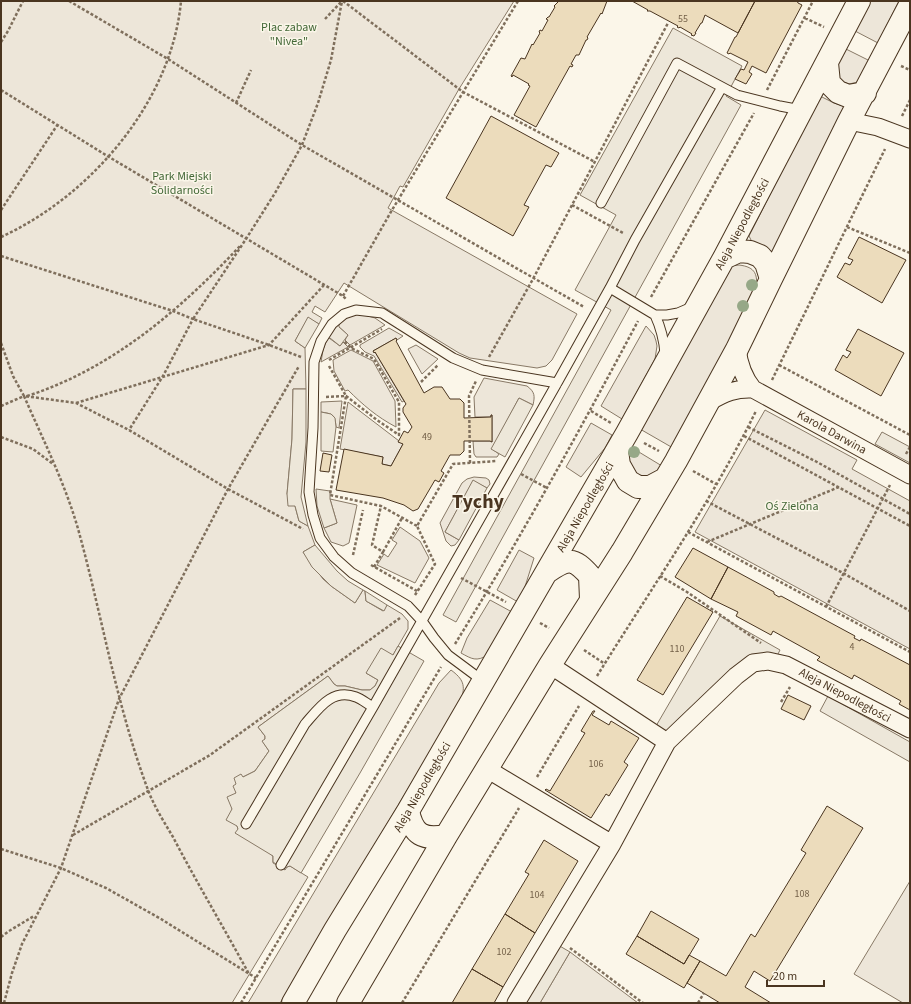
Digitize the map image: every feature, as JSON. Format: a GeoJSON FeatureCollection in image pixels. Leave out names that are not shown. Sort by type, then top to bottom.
{"type":"FeatureCollection","features":[{"type":"Feature","properties":{"kind":"street","name":"Aleja Niepodległości"},"geometry":{"type":"LineString","coordinates":[[293,1003],[335,930],[408,811],[548,572],[664,368],[828,63],[859,1]]}},
{"type":"Feature","properties":{"kind":"street"},"geometry":{"type":"LineString","coordinates":[[348,1003],[446,836],[550,665],[622,552],[709,402],[910,5]]}},
{"type":"Feature","properties":{"kind":"street"},"geometry":{"type":"LineString","coordinates":[[828,63],[829,83],[838,92],[848,96],[865,93]]}},
{"type":"Feature","properties":{"kind":"street"},"geometry":{"type":"LineString","coordinates":[[850,121],[878,127],[892,134],[910,140]]}},
{"type":"Feature","properties":{"kind":"street"},"geometry":{"type":"LineString","coordinates":[[724,258],[739,252],[750,252],[760,256],[766,263],[771,279]]}},
{"type":"Feature","properties":{"kind":"street","name":"Karola Darwina"},"geometry":{"type":"LineString","coordinates":[[737,349],[742,372],[756,397],[910,475]]}},
{"type":"Feature","properties":{"kind":"street"},"geometry":{"type":"LineString","coordinates":[[709,402],[732,390],[743,389],[756,397]]}},
{"type":"Feature","properties":{"kind":"street"},"geometry":{"type":"LineString","coordinates":[[617,451],[619,465],[628,481],[638,487],[650,487],[665,479]]}},
{"type":"Feature","properties":{"kind":"street"},"geometry":{"type":"LineString","coordinates":[[548,572],[562,562],[573,561],[582,567],[590,576],[591,599]]}},
{"type":"Feature","properties":{"kind":"street","name":"Aleja Niepodległości"},"geometry":{"type":"LineString","coordinates":[[516,1003],[612,844],[667,742],[736,676],[753,663],[768,661],[786,665],[910,729]]}},
{"type":"Feature","properties":{"kind":"street"},"geometry":{"type":"LineString","coordinates":[[550,665],[667,742]]}},
{"type":"Feature","properties":{"kind":"street"},"geometry":{"type":"LineString","coordinates":[[487,769],[612,844]]}},
{"type":"Feature","properties":{"kind":"street"},"geometry":{"type":"LineString","coordinates":[[408,811],[413,827],[422,836],[432,838],[446,836]]}},
{"type":"Feature","properties":{"kind":"lane"},"geometry":{"type":"LineString","coordinates":[[601,203],[677,63],[737,95],[803,110]]}},
{"type":"Feature","properties":{"kind":"lane"},"geometry":{"type":"LineString","coordinates":[[281,865],[450,572],[722,87]]}},
{"type":"Feature","properties":{"kind":"lane"},"geometry":{"type":"LineString","coordinates":[[610,288],[655,315],[661,326],[664,338],[666,353],[664,368]]}},
{"type":"Feature","properties":{"kind":"lane"},"geometry":{"type":"LineString","coordinates":[[655,315],[678,313],[691,308],[700,301]]}},
{"type":"Feature","properties":{"kind":"lane"},"geometry":{"type":"LineString","coordinates":[[483,681],[448,655],[422,620],[408,606],[352,573],[334,557],[320,538],[313,515],[309,492],[313,435],[314,362],[321,341],[332,324],[344,314],[356,310],[382,313],[453,358],[482,370],[557,383]]}},
{"type":"Feature","properties":{"kind":"lane"},"geometry":{"type":"LineString","coordinates":[[246,824],[305,724],[328,699],[342,694],[356,697],[372,706]]}},
{"type":"Feature","properties":{"kind":"path"},"geometry":{"type":"LineString","coordinates":[[1,42],[23,1]]}},
{"type":"Feature","properties":{"kind":"path"},"geometry":{"type":"LineString","coordinates":[[69,1],[168,59],[302,145],[596,314]]}},
{"type":"Feature","properties":{"kind":"path"},"geometry":{"type":"LineString","coordinates":[[1,236],[14,231],[49,209],[82,183],[109,157],[130,130],[141,112],[168,59],[179,21],[181,1]]}},
{"type":"Feature","properties":{"kind":"path"},"geometry":{"type":"LineString","coordinates":[[342,1],[463,92],[595,162]]}},
{"type":"Feature","properties":{"kind":"path"},"geometry":{"type":"LineString","coordinates":[[325,19],[342,1]]}},
{"type":"Feature","properties":{"kind":"path"},"geometry":{"type":"LineString","coordinates":[[129,430],[163,376],[193,319],[275,193],[302,145],[318,103],[331,60],[342,1]]}},
{"type":"Feature","properties":{"kind":"path"},"geometry":{"type":"LineString","coordinates":[[343,296],[518,1]]}},
{"type":"Feature","properties":{"kind":"path"},"geometry":{"type":"LineString","coordinates":[[764,95],[813,1]]}},
{"type":"Feature","properties":{"kind":"path"},"geometry":{"type":"LineString","coordinates":[[470,463],[469,396],[533,279],[668,23]]}},
{"type":"Feature","properties":{"kind":"path"},"geometry":{"type":"LineString","coordinates":[[236,102],[251,70]]}},
{"type":"Feature","properties":{"kind":"path"},"geometry":{"type":"LineString","coordinates":[[1,90],[109,157],[343,296],[356,310]]}},
{"type":"Feature","properties":{"kind":"path"},"geometry":{"type":"LineString","coordinates":[[771,381],[910,100]]}},
{"type":"Feature","properties":{"kind":"path"},"geometry":{"type":"LineString","coordinates":[[648,302],[757,109]]}},
{"type":"Feature","properties":{"kind":"path"},"geometry":{"type":"LineString","coordinates":[[1,210],[58,124]]}},
{"type":"Feature","properties":{"kind":"path"},"geometry":{"type":"LineString","coordinates":[[572,205],[635,240]]}},
{"type":"Feature","properties":{"kind":"path"},"geometry":{"type":"LineString","coordinates":[[847,227],[910,253]]}},
{"type":"Feature","properties":{"kind":"path"},"geometry":{"type":"LineString","coordinates":[[1,406],[89,369],[126,347],[173,311],[212,277],[246,239]]}},
{"type":"Feature","properties":{"kind":"path"},"geometry":{"type":"LineString","coordinates":[[1,256],[173,311],[314,362]]}},
{"type":"Feature","properties":{"kind":"path"},"geometry":{"type":"LineString","coordinates":[[76,403],[269,345],[324,285]]}},
{"type":"Feature","properties":{"kind":"path"},"geometry":{"type":"LineString","coordinates":[[241,1003],[448,655],[488,592],[590,411],[640,318]]}},
{"type":"Feature","properties":{"kind":"path"},"geometry":{"type":"LineString","coordinates":[[344,341],[351,348],[374,359],[398,402],[400,436],[346,396],[327,362],[351,348],[395,321]]}},
{"type":"Feature","properties":{"kind":"path"},"geometry":{"type":"LineString","coordinates":[[1,344],[67,495],[80,536],[119,699],[149,792],[189,868],[250,974]]}},
{"type":"Feature","properties":{"kind":"path"},"geometry":{"type":"LineString","coordinates":[[421,382],[447,354]]}},
{"type":"Feature","properties":{"kind":"path"},"geometry":{"type":"LineString","coordinates":[[4,1003],[12,972],[22,944],[61,868],[119,699],[228,489],[304,358]]}},
{"type":"Feature","properties":{"kind":"path"},"geometry":{"type":"LineString","coordinates":[[779,365],[910,435]]}},
{"type":"Feature","properties":{"kind":"path"},"geometry":{"type":"LineString","coordinates":[[24,396],[76,403],[129,430],[228,489],[320,538]]}},
{"type":"Feature","properties":{"kind":"path"},"geometry":{"type":"LineString","coordinates":[[313,397],[346,396]]}},
{"type":"Feature","properties":{"kind":"path"},"geometry":{"type":"LineString","coordinates":[[346,396],[330,495],[381,506],[417,526],[435,564],[511,605]]}},
{"type":"Feature","properties":{"kind":"path"},"geometry":{"type":"LineString","coordinates":[[402,1003],[588,691],[688,532],[744,436],[756,397]]}},
{"type":"Feature","properties":{"kind":"path"},"geometry":{"type":"LineString","coordinates":[[590,411],[613,424]]}},
{"type":"Feature","properties":{"kind":"path"},"geometry":{"type":"LineString","coordinates":[[748,427],[817,462],[910,514]]}},
{"type":"Feature","properties":{"kind":"path"},"geometry":{"type":"LineString","coordinates":[[744,436],[910,526]]}},
{"type":"Feature","properties":{"kind":"path"},"geometry":{"type":"LineString","coordinates":[[1,437],[33,448],[53,464]]}},
{"type":"Feature","properties":{"kind":"path"},"geometry":{"type":"LineString","coordinates":[[641,441],[661,452]]}},
{"type":"Feature","properties":{"kind":"path"},"geometry":{"type":"LineString","coordinates":[[417,526],[443,478],[453,464],[498,461],[547,488]]}},
{"type":"Feature","properties":{"kind":"path"},"geometry":{"type":"LineString","coordinates":[[691,469],[716,484]]}},
{"type":"Feature","properties":{"kind":"path"},"geometry":{"type":"LineString","coordinates":[[826,607],[893,478]]}},
{"type":"Feature","properties":{"kind":"path"},"geometry":{"type":"LineString","coordinates":[[707,542],[839,487]]}},
{"type":"Feature","properties":{"kind":"path"},"geometry":{"type":"LineString","coordinates":[[706,501],[910,611]]}},
{"type":"Feature","properties":{"kind":"path"},"geometry":{"type":"LineString","coordinates":[[381,506],[372,544],[383,552]]}},
{"type":"Feature","properties":{"kind":"path"},"geometry":{"type":"LineString","coordinates":[[353,556],[363,510]]}},
{"type":"Feature","properties":{"kind":"path"},"geometry":{"type":"LineString","coordinates":[[374,567],[402,518]]}},
{"type":"Feature","properties":{"kind":"path"},"geometry":{"type":"LineString","coordinates":[[688,532],[910,652]]}},
{"type":"Feature","properties":{"kind":"path"},"geometry":{"type":"LineString","coordinates":[[73,836],[210,755],[402,616],[435,564]]}},
{"type":"Feature","properties":{"kind":"path"},"geometry":{"type":"LineString","coordinates":[[660,576],[687,592],[764,645]]}},
{"type":"Feature","properties":{"kind":"path"},"geometry":{"type":"LineString","coordinates":[[538,622],[552,630]]}},
{"type":"Feature","properties":{"kind":"path"},"geometry":{"type":"LineString","coordinates":[[582,648],[605,664]]}},
{"type":"Feature","properties":{"kind":"path"},"geometry":{"type":"LineString","coordinates":[[781,702],[798,671]]}},
{"type":"Feature","properties":{"kind":"path"},"geometry":{"type":"LineString","coordinates":[[1,849],[61,868],[106,888],[161,919],[256,978]]}},
{"type":"Feature","properties":{"kind":"path"},"geometry":{"type":"LineString","coordinates":[[1,937],[36,915]]}},
{"type":"Feature","properties":{"kind":"path"},"geometry":{"type":"LineString","coordinates":[[556,938],[643,1003]]}},
{"type":"Feature","properties":{"kind":"path"},"geometry":{"type":"LineString","coordinates":[[698,1003],[704,993]]}},
{"type":"Feature","properties":{"kind":"green space","name":"Park Miejski Solidarności"},"geometry":{"type":"Polygon","coordinates":[[[1,1],[514,1],[459,89],[403,187],[400,186],[388,208],[577,314],[552,360],[546,366],[537,368],[470,358],[459,353],[344,283],[325,312],[315,306],[312,312],[322,318],[319,324],[308,318],[295,341],[305,348],[306,389],[293,389],[292,439],[287,494],[295,506],[299,521],[308,526],[315,545],[303,552],[323,579],[331,586],[355,603],[363,590],[365,591],[366,601],[383,611],[387,605],[402,614],[408,621],[408,629],[393,655],[366,673],[378,680],[375,686],[370,690],[337,686],[328,676],[258,727],[265,736],[263,742],[269,751],[255,771],[243,777],[236,784],[236,793],[232,809],[238,829],[273,856],[273,863],[285,869],[290,866],[308,877],[232,1003],[1,1003],[1,1]]]}},
{"type":"Feature","properties":{"kind":"green space"},"geometry":{"type":"Polygon","coordinates":[[[870,1],[899,1],[878,43],[855,31],[870,1]]]}},
{"type":"Feature","properties":{"kind":"green space"},"geometry":{"type":"Polygon","coordinates":[[[846,49],[870,61],[858,82],[849,84],[841,81],[837,72],[838,64],[846,49]]]}},
{"type":"Feature","properties":{"kind":"green space"},"geometry":{"type":"Polygon","coordinates":[[[820,96],[846,107],[773,254],[752,242],[749,236],[820,96]]]}},
{"type":"Feature","properties":{"kind":"green space"},"geometry":{"type":"Polygon","coordinates":[[[739,265],[749,268],[755,273],[757,280],[756,290],[673,448],[640,429],[731,266],[739,265]]]}},
{"type":"Feature","properties":{"kind":"green space"},"geometry":{"type":"Polygon","coordinates":[[[361,314],[375,318],[385,325],[350,345],[345,340],[348,335],[338,326],[345,319],[361,314]]]}},
{"type":"Feature","properties":{"kind":"green space"},"geometry":{"type":"Polygon","coordinates":[[[646,326],[654,335],[656,341],[657,346],[655,359],[622,419],[601,406],[646,326]]]}},
{"type":"Feature","properties":{"kind":"green space"},"geometry":{"type":"Polygon","coordinates":[[[389,328],[403,336],[397,340],[396,338],[373,351],[404,401],[402,402],[374,356],[365,352],[360,347],[360,345],[389,328]]]}},
{"type":"Feature","properties":{"kind":"green space"},"geometry":{"type":"Polygon","coordinates":[[[329,338],[340,346],[343,342],[348,347],[321,362],[323,350],[327,339],[329,338]]]}},
{"type":"Feature","properties":{"kind":"green space"},"geometry":{"type":"Polygon","coordinates":[[[416,345],[438,359],[422,374],[408,349],[416,345]]]}},
{"type":"Feature","properties":{"kind":"green space"},"geometry":{"type":"Polygon","coordinates":[[[351,350],[373,361],[395,401],[396,427],[370,410],[348,390],[345,391],[334,371],[333,360],[351,350]]]}},
{"type":"Feature","properties":{"kind":"green space"},"geometry":{"type":"Polygon","coordinates":[[[484,378],[527,386],[534,394],[533,405],[519,398],[492,449],[499,454],[497,457],[476,457],[474,454],[473,441],[492,442],[492,415],[491,417],[475,417],[474,397],[484,378]]]}},
{"type":"Feature","properties":{"kind":"green space"},"geometry":{"type":"Polygon","coordinates":[[[342,401],[339,428],[336,427],[333,415],[321,412],[321,402],[342,401]]]}},
{"type":"Feature","properties":{"kind":"green space"},"geometry":{"type":"Polygon","coordinates":[[[348,402],[403,444],[391,466],[382,464],[383,457],[340,449],[348,402]]]}},
{"type":"Feature","properties":{"kind":"green space","name":"Oś Zielona"},"geometry":{"type":"Polygon","coordinates":[[[765,410],[857,460],[852,469],[910,501],[910,649],[695,532],[765,410]]]}},
{"type":"Feature","properties":{"kind":"green space"},"geometry":{"type":"Polygon","coordinates":[[[591,423],[612,435],[605,448],[581,477],[566,467],[591,423]]]}},
{"type":"Feature","properties":{"kind":"green space"},"geometry":{"type":"Polygon","coordinates":[[[629,446],[662,466],[651,475],[638,475],[629,466],[627,454],[629,446]]]}},
{"type":"Feature","properties":{"kind":"green space"},"geometry":{"type":"Polygon","coordinates":[[[474,477],[486,478],[489,480],[490,484],[487,488],[473,481],[445,532],[459,540],[455,545],[451,546],[446,541],[440,523],[462,483],[467,479],[474,477]]]}},
{"type":"Feature","properties":{"kind":"green space"},"geometry":{"type":"Polygon","coordinates":[[[330,499],[357,505],[349,543],[343,546],[331,542],[324,528],[337,523],[330,499]]]}},
{"type":"Feature","properties":{"kind":"green space"},"geometry":{"type":"Polygon","coordinates":[[[400,527],[420,541],[429,558],[415,583],[377,565],[384,554],[388,557],[397,543],[392,540],[400,527]]]}},
{"type":"Feature","properties":{"kind":"green space"},"geometry":{"type":"Polygon","coordinates":[[[519,550],[534,558],[523,593],[518,602],[497,590],[519,550]]]}},
{"type":"Feature","properties":{"kind":"green space"},"geometry":{"type":"Polygon","coordinates":[[[490,600],[512,612],[488,655],[474,659],[461,653],[467,638],[490,600]]]}},
{"type":"Feature","properties":{"kind":"green space"},"geometry":{"type":"Polygon","coordinates":[[[451,670],[461,679],[463,690],[461,700],[280,1003],[248,1003],[439,683],[451,670]]]}},
{"type":"Feature","properties":{"kind":"green space"},"geometry":{"type":"Polygon","coordinates":[[[910,881],[910,1003],[903,1003],[854,974],[910,881]]]}},
{"type":"Feature","properties":{"kind":"green space"},"geometry":{"type":"Polygon","coordinates":[[[570,952],[638,1003],[540,1003],[570,952]]]}},
{"type":"Feature","properties":{"kind":"shaded area"},"geometry":{"type":"Polygon","coordinates":[[[673,28],[742,66],[726,96],[741,105],[456,622],[443,615],[611,310],[575,290],[616,215],[580,195],[673,28]]]}},
{"type":"Feature","properties":{"kind":"shaded area"},"geometry":{"type":"Polygon","coordinates":[[[308,317],[319,324],[305,348],[295,341],[308,317]]]}},
{"type":"Feature","properties":{"kind":"shaded area"},"geometry":{"type":"Polygon","coordinates":[[[339,323],[339,327],[348,335],[340,346],[330,338],[327,339],[339,323]]]}},
{"type":"Feature","properties":{"kind":"shaded area"},"geometry":{"type":"Polygon","coordinates":[[[293,389],[306,389],[306,442],[301,497],[308,526],[299,521],[295,506],[288,506],[287,494],[292,439],[293,389]]]}},
{"type":"Feature","properties":{"kind":"shaded area"},"geometry":{"type":"Polygon","coordinates":[[[519,398],[533,405],[505,457],[491,449],[519,398]]]}},
{"type":"Feature","properties":{"kind":"shaded area"},"geometry":{"type":"Polygon","coordinates":[[[321,412],[331,414],[335,418],[336,427],[333,452],[321,451],[321,412]]]}},
{"type":"Feature","properties":{"kind":"shaded area"},"geometry":{"type":"Polygon","coordinates":[[[882,432],[910,447],[910,463],[875,444],[882,432]]]}},
{"type":"Feature","properties":{"kind":"shaded area"},"geometry":{"type":"Polygon","coordinates":[[[473,480],[487,488],[459,540],[445,532],[473,480]]]}},
{"type":"Feature","properties":{"kind":"shaded area"},"geometry":{"type":"Polygon","coordinates":[[[316,489],[330,491],[330,499],[337,523],[324,528],[317,506],[316,489]]]}},
{"type":"Feature","properties":{"kind":"shaded area"},"geometry":{"type":"Polygon","coordinates":[[[315,545],[337,571],[348,581],[363,590],[355,603],[331,586],[312,567],[303,552],[315,545]]]}},
{"type":"Feature","properties":{"kind":"shaded area"},"geometry":{"type":"Polygon","coordinates":[[[365,591],[387,605],[384,611],[366,601],[365,591]]]}},
{"type":"Feature","properties":{"kind":"shaded area"},"geometry":{"type":"Polygon","coordinates":[[[720,616],[780,650],[777,656],[669,732],[656,726],[720,616]]]}},
{"type":"Feature","properties":{"kind":"shaded area"},"geometry":{"type":"Polygon","coordinates":[[[398,646],[424,661],[301,873],[290,866],[285,870],[273,862],[273,856],[235,833],[238,829],[237,826],[226,820],[232,809],[227,797],[236,793],[233,786],[236,784],[234,778],[241,774],[243,777],[255,771],[269,751],[262,741],[265,739],[265,736],[258,727],[328,676],[337,686],[370,690],[375,686],[378,680],[366,673],[381,648],[393,655],[398,646]]]}},
{"type":"Feature","properties":{"kind":"shaded area"},"geometry":{"type":"Polygon","coordinates":[[[828,696],[910,742],[910,762],[820,711],[828,696]]]}},
{"type":"Feature","properties":{"kind":"shaded area"},"geometry":{"type":"Polygon","coordinates":[[[558,945],[570,952],[540,1003],[524,1003],[558,945]]]}},
{"type":"Feature","properties":{"kind":"building"},"geometry":{"type":"Polygon","coordinates":[[[559,1],[607,1],[602,14],[601,13],[587,37],[588,38],[579,55],[576,55],[571,64],[573,65],[572,67],[570,66],[536,127],[514,115],[530,86],[513,75],[512,77],[511,76],[521,58],[525,59],[532,44],[533,45],[540,33],[540,30],[542,31],[548,20],[546,19],[549,17],[555,7],[554,6],[559,1]]]}},
{"type":"Feature","properties":{"kind":"building"},"geometry":{"type":"Polygon","coordinates":[[[632,1],[755,1],[738,33],[705,15],[694,36],[650,11],[647,11],[648,10],[632,1]]]}},
{"type":"Feature","properties":{"kind":"building"},"geometry":{"type":"Polygon","coordinates":[[[755,1],[797,1],[802,5],[766,73],[752,66],[749,72],[752,74],[746,84],[735,79],[741,69],[744,70],[748,62],[727,53],[755,1]]]}},
{"type":"Feature","properties":{"kind":"building"},"geometry":{"type":"Polygon","coordinates":[[[491,116],[559,153],[551,167],[546,165],[524,205],[529,207],[513,236],[446,198],[491,116]]]}},
{"type":"Feature","properties":{"kind":"building"},"geometry":{"type":"Polygon","coordinates":[[[859,237],[906,260],[882,303],[837,277],[845,263],[850,265],[853,260],[848,258],[859,237]]]}},
{"type":"Feature","properties":{"kind":"building"},"geometry":{"type":"Polygon","coordinates":[[[858,329],[904,353],[881,396],[835,370],[843,355],[847,358],[851,352],[846,350],[858,329]]]}},
{"type":"Feature","properties":{"kind":"building"},"geometry":{"type":"Polygon","coordinates":[[[396,338],[396,341],[424,393],[434,387],[442,387],[450,399],[460,399],[464,403],[464,418],[491,417],[492,415],[492,442],[464,441],[464,451],[460,455],[450,455],[441,471],[444,473],[439,482],[435,480],[418,509],[413,511],[404,505],[383,498],[336,490],[344,449],[383,457],[382,464],[391,466],[403,444],[398,442],[404,431],[408,433],[412,427],[403,412],[403,408],[406,404],[373,351],[396,338]]]}},
{"type":"Feature","properties":{"kind":"building"},"geometry":{"type":"Polygon","coordinates":[[[323,453],[332,455],[329,472],[320,471],[323,453]]]}},
{"type":"Feature","properties":{"kind":"building"},"geometry":{"type":"Polygon","coordinates":[[[693,548],[728,567],[711,599],[675,577],[693,548]]]}},
{"type":"Feature","properties":{"kind":"building"},"geometry":{"type":"Polygon","coordinates":[[[728,567],[774,592],[774,594],[779,597],[781,596],[855,636],[854,638],[860,641],[861,639],[910,665],[910,710],[899,704],[901,701],[854,675],[852,679],[817,660],[820,657],[773,631],[771,635],[736,616],[738,612],[711,599],[728,567]]]}},
{"type":"Feature","properties":{"kind":"building"},"geometry":{"type":"Polygon","coordinates":[[[687,597],[713,612],[663,695],[637,680],[687,597]]]}},
{"type":"Feature","properties":{"kind":"building"},"geometry":{"type":"Polygon","coordinates":[[[788,695],[811,706],[804,720],[781,709],[788,695]]]}},
{"type":"Feature","properties":{"kind":"building"},"geometry":{"type":"Polygon","coordinates":[[[593,711],[595,711],[592,715],[609,725],[611,721],[639,738],[624,762],[628,765],[609,796],[606,794],[591,818],[545,790],[550,791],[585,733],[581,731],[593,711]]]}},
{"type":"Feature","properties":{"kind":"building"},"geometry":{"type":"Polygon","coordinates":[[[827,806],[863,828],[770,981],[754,971],[745,987],[771,1003],[720,1003],[687,983],[700,961],[726,976],[751,934],[755,937],[806,853],[801,850],[827,806]]]}},
{"type":"Feature","properties":{"kind":"building"},"geometry":{"type":"Polygon","coordinates":[[[544,840],[578,861],[535,933],[505,914],[529,874],[525,872],[544,840]]]}},
{"type":"Feature","properties":{"kind":"building"},"geometry":{"type":"Polygon","coordinates":[[[651,911],[699,939],[684,964],[637,936],[651,911]]]}},
{"type":"Feature","properties":{"kind":"building"},"geometry":{"type":"Polygon","coordinates":[[[505,914],[535,933],[503,987],[472,969],[505,914]]]}},
{"type":"Feature","properties":{"kind":"building"},"geometry":{"type":"Polygon","coordinates":[[[637,936],[684,964],[689,955],[700,961],[684,988],[626,954],[637,936]]]}},
{"type":"Feature","properties":{"kind":"building"},"geometry":{"type":"Polygon","coordinates":[[[472,969],[503,987],[494,1003],[452,1003],[472,969]]]}},
{"type":"Feature","properties":{"kind":"district","name":"Tychy"},"geometry":{"type":"Point","coordinates":[478,501]}},
{"type":"Feature","properties":{"kind":"park label","name":"Plac zabaw \"Nivea\""},"geometry":{"type":"Point","coordinates":[289,34]}}]}
